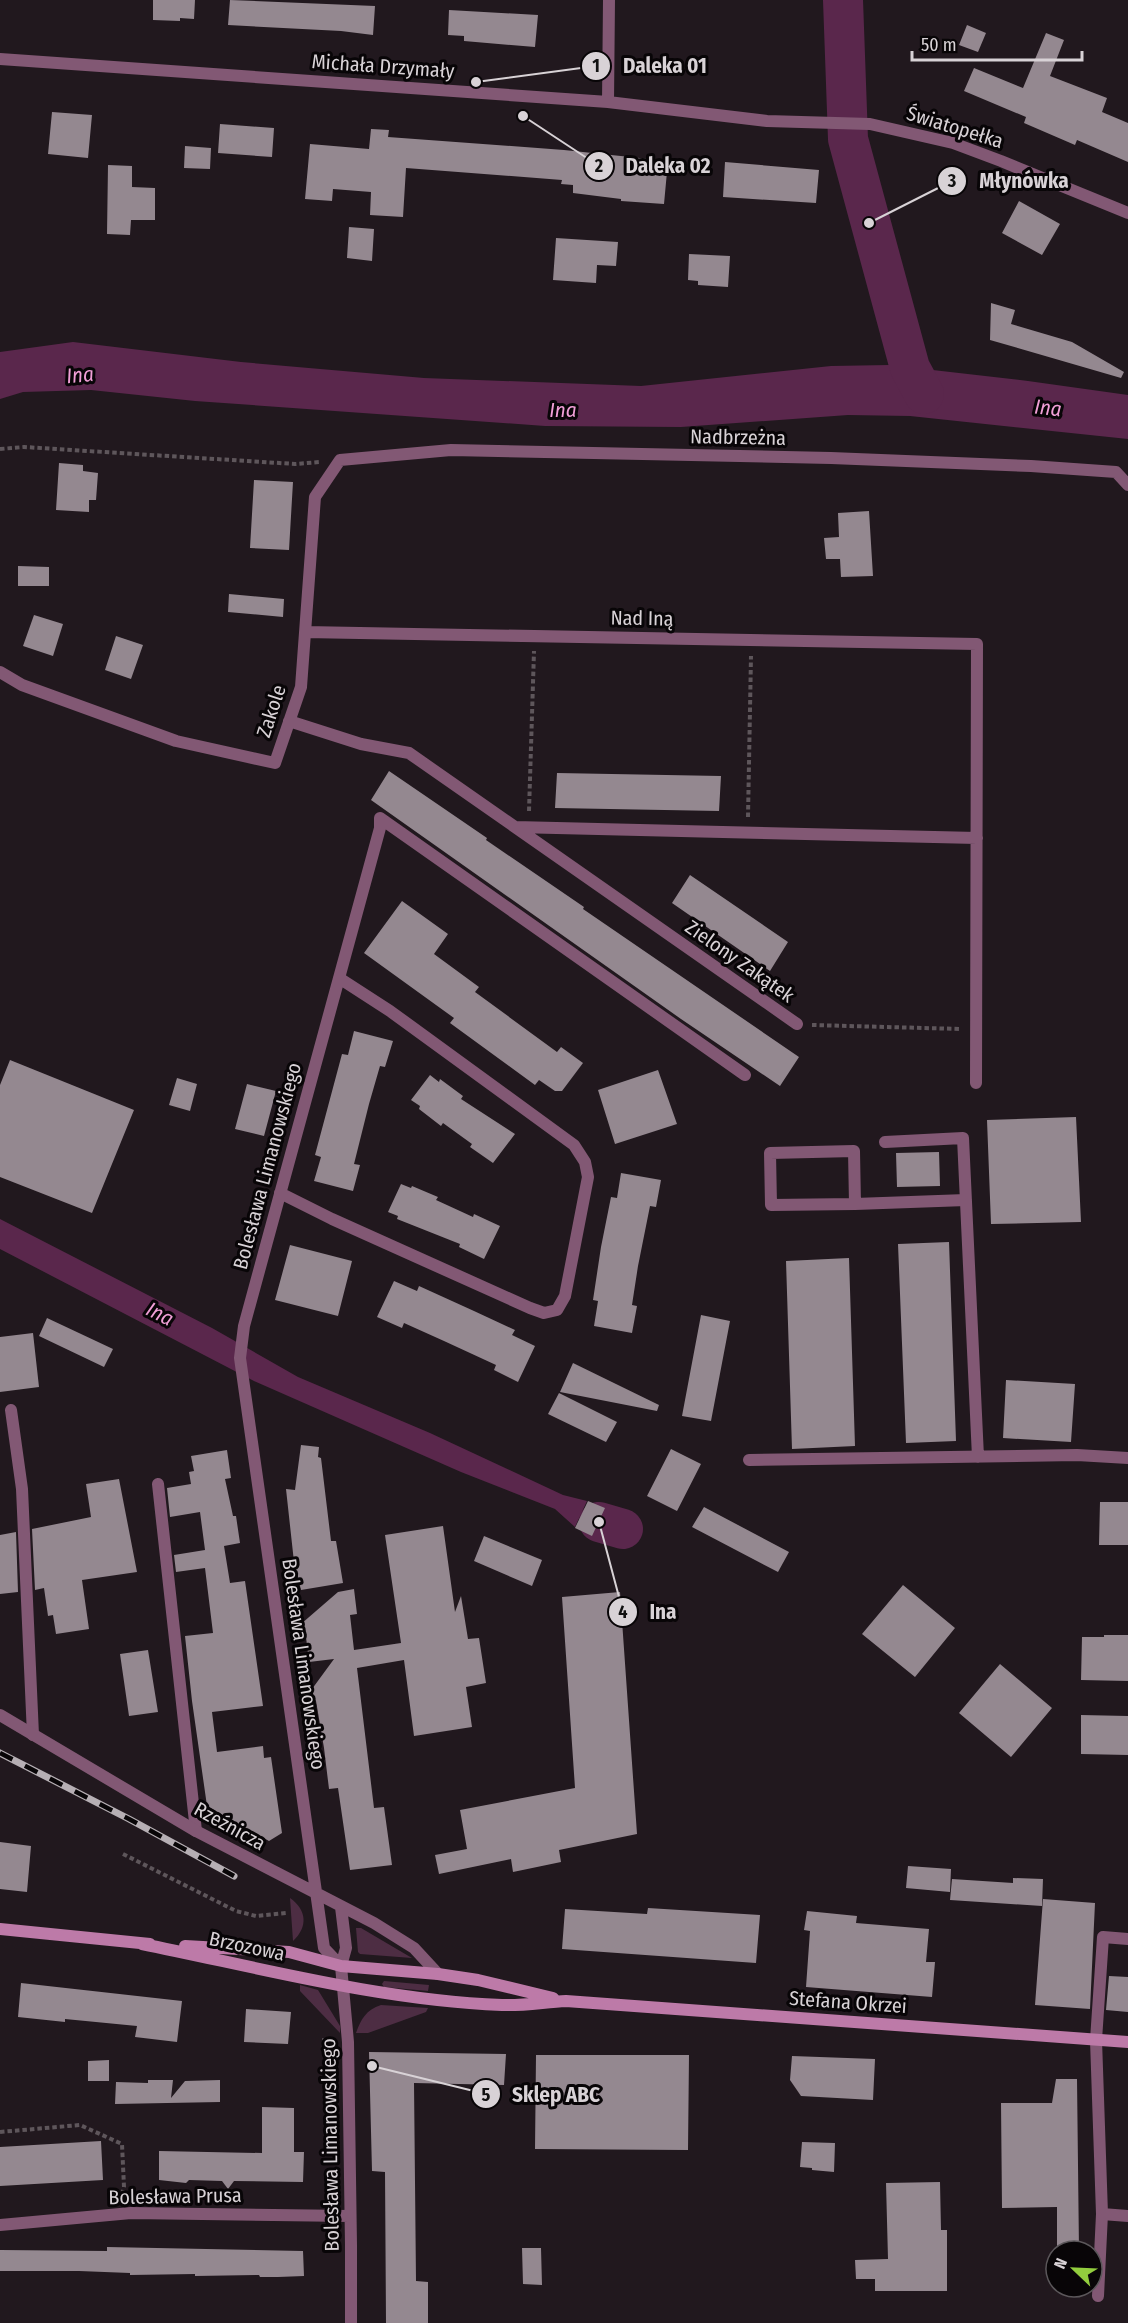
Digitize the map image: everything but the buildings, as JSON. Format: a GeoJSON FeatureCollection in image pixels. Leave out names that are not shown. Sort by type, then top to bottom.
{"type":"FeatureCollection","features":[{"type":"Feature","properties":{"kind":"street"},"geometry":{"type":"LineString","coordinates":[[608,102],[609,0]]}},
{"type":"Feature","properties":{"kind":"street","name":"Michała Drzymały"},"geometry":{"type":"LineString","coordinates":[[0,59],[608,102],[767,121],[870,124]]}},
{"type":"Feature","properties":{"kind":"street","name":"Światopełka"},"geometry":{"type":"LineString","coordinates":[[870,124],[953,143],[1128,213]]}},
{"type":"Feature","properties":{"kind":"street","name":"Nadbrzeżna"},"geometry":{"type":"LineString","coordinates":[[340,460],[452,450],[831,458],[1031,466],[1116,472],[1128,485]]}},
{"type":"Feature","properties":{"kind":"street","name":"Zakole"},"geometry":{"type":"LineString","coordinates":[[0,672],[22,685],[176,741],[275,763],[301,687],[315,497],[340,460]]}},
{"type":"Feature","properties":{"kind":"street","name":"Nad Iną"},"geometry":{"type":"LineString","coordinates":[[305,632],[977,644],[977,838]]}},
{"type":"Feature","properties":{"kind":"street","name":"Zielony Zakątek"},"geometry":{"type":"LineString","coordinates":[[289,721],[361,744],[409,753],[797,1024]]}},
{"type":"Feature","properties":{"kind":"street","name":"Bolesława Limanowskiego"},"geometry":{"type":"LineString","coordinates":[[341,1966],[324,1948],[240,1358],[244,1326],[380,828],[380,818],[746,1075]]}},
{"type":"Feature","properties":{"kind":"street"},"geometry":{"type":"LineString","coordinates":[[514,826],[977,838],[976,1083]]}},
{"type":"Feature","properties":{"kind":"street"},"geometry":{"type":"LineString","coordinates":[[280,1193],[332,1219],[530,1308],[544,1313],[557,1310],[565,1296],[588,1177],[585,1161],[574,1145],[390,1011],[339,978]]}},
{"type":"Feature","properties":{"kind":"street"},"geometry":{"type":"LineString","coordinates":[[885,1142],[963,1138],[978,1457]]}},
{"type":"Feature","properties":{"kind":"street"},"geometry":{"type":"LineString","coordinates":[[855,1204],[854,1151],[770,1153],[771,1205],[855,1204],[966,1200]]}},
{"type":"Feature","properties":{"kind":"street"},"geometry":{"type":"LineString","coordinates":[[11,1410],[22,1489],[33,1735]]}},
{"type":"Feature","properties":{"kind":"street"},"geometry":{"type":"LineString","coordinates":[[748,1460],[1077,1455],[1128,1458]]}},
{"type":"Feature","properties":{"kind":"street"},"geometry":{"type":"LineString","coordinates":[[158,1484],[196,1831]]}},
{"type":"Feature","properties":{"kind":"street","name":"Rzeźnicza"},"geometry":{"type":"LineString","coordinates":[[0,1715],[196,1831],[374,1923],[414,1948],[438,1974]]}},
{"type":"Feature","properties":{"kind":"street","name":"Bolesława Limanowskiego"},"geometry":{"type":"LineString","coordinates":[[341,1907],[346,1948],[341,1966],[348,2042],[351,2323]]}},
{"type":"Feature","properties":{"kind":"street","name":"Brzozowa"},"geometry":{"type":"LineString","coordinates":[[0,1929],[142,1944],[289,1952],[341,1966]]}},
{"type":"Feature","properties":{"kind":"street"},"geometry":{"type":"LineString","coordinates":[[1101,2239],[1102,2214],[1096,2040],[1103,1937],[1128,1939]]}},
{"type":"Feature","properties":{"kind":"street","name":"Brzozowa"},"geometry":{"type":"LineString","coordinates":[[142,1944],[343,1987]]}},
{"type":"Feature","properties":{"kind":"street","name":"Stefana Okrzei"},"geometry":{"type":"LineString","coordinates":[[341,1966],[438,1974],[478,1980],[566,2001]]}},
{"type":"Feature","properties":{"kind":"street","name":"Stefana Okrzei"},"geometry":{"type":"LineString","coordinates":[[343,1987],[436,2000],[504,2005],[566,2001],[1128,2042]]}},
{"type":"Feature","properties":{"kind":"street","name":"Bolesława Prusa"},"geometry":{"type":"LineString","coordinates":[[0,2225],[131,2213],[350,2216]]}},
{"type":"Feature","properties":{"kind":"street"},"geometry":{"type":"LineString","coordinates":[[1102,2214],[1128,2216]]}},
{"type":"Feature","properties":{"kind":"path"},"geometry":{"type":"LineString","coordinates":[[0,449],[24,447],[296,464],[340,460]]}},
{"type":"Feature","properties":{"kind":"path"},"geometry":{"type":"LineString","coordinates":[[529,827],[535,636]]}},
{"type":"Feature","properties":{"kind":"path"},"geometry":{"type":"LineString","coordinates":[[747,832],[751,640]]}},
{"type":"Feature","properties":{"kind":"path","name":"Zielony Zakątek"},"geometry":{"type":"LineString","coordinates":[[797,1024],[976,1029]]}},
{"type":"Feature","properties":{"kind":"path"},"geometry":{"type":"LineString","coordinates":[[123,1854],[236,1911],[256,1916],[286,1912]]}},
{"type":"Feature","properties":{"kind":"path"},"geometry":{"type":"LineString","coordinates":[[0,2132],[80,2125],[122,2144],[124,2187],[121,2201]]}},
{"type":"Feature","properties":{"kind":"shaded area"},"geometry":{"type":"Polygon","coordinates":[[[290,1898],[300,1908],[304,1919],[298,1936],[293,1941],[290,1898]]]}},
{"type":"Feature","properties":{"kind":"shaded area"},"geometry":{"type":"Polygon","coordinates":[[[356,1928],[361,1928],[412,1958],[360,1954],[356,1928]]]}},
{"type":"Feature","properties":{"kind":"shaded area"},"geometry":{"type":"Polygon","coordinates":[[[384,1981],[429,1985],[428,1991],[384,1987],[382,1984],[384,1981]]]}},
{"type":"Feature","properties":{"kind":"shaded area"},"geometry":{"type":"Polygon","coordinates":[[[300,1985],[318,1990],[340,2026],[340,2033],[300,1991],[300,1985]]]}},
{"type":"Feature","properties":{"kind":"shaded area"},"geometry":{"type":"Polygon","coordinates":[[[381,2005],[428,2008],[426,2012],[368,2033],[356,2033],[365,2016],[381,2005]]]}},
{"type":"Feature","properties":{"kind":"water"},"geometry":{"type":"Polygon","coordinates":[[[73,342],[241,362],[424,378],[641,386],[831,366],[889,365],[1128,395],[1128,439],[910,416],[848,415],[681,427],[545,426],[195,401],[91,390],[23,392],[0,399],[0,352],[73,342]]]}},
{"type":"Feature","properties":{"kind":"water"},"geometry":{"type":"Polygon","coordinates":[[[0,1219],[212,1328],[298,1377],[430,1433],[563,1495],[587,1501],[575,1527],[555,1509],[461,1472],[254,1381],[0,1249],[0,1219]]]}},
{"type":"Feature","properties":{"kind":"waterway"},"geometry":{"type":"LineString","coordinates":[[843,0],[848,139],[910,368],[924,394]]}},
{"type":"Feature","properties":{"kind":"waterway","name":"Ina"},"geometry":{"type":"LineString","coordinates":[[599,1522],[623,1529]]}},
{"type":"Feature","properties":{"kind":"railway"},"geometry":{"type":"LineString","coordinates":[[0,1753],[234,1876]]}},
{"type":"Feature","properties":{"kind":"place","name":"Daleka 01"},"geometry":{"type":"Point","coordinates":[476,82]}},
{"type":"Feature","properties":{"kind":"place","name":"Daleka 02"},"geometry":{"type":"Point","coordinates":[523,116]}},
{"type":"Feature","properties":{"kind":"place","name":"Młynówka"},"geometry":{"type":"Point","coordinates":[869,223]}},
{"type":"Feature","properties":{"kind":"place","name":"Ina"},"geometry":{"type":"Point","coordinates":[599,1522]}},
{"type":"Feature","properties":{"kind":"place","name":"Sklep ABC"},"geometry":{"type":"Point","coordinates":[372,2066]}}]}
